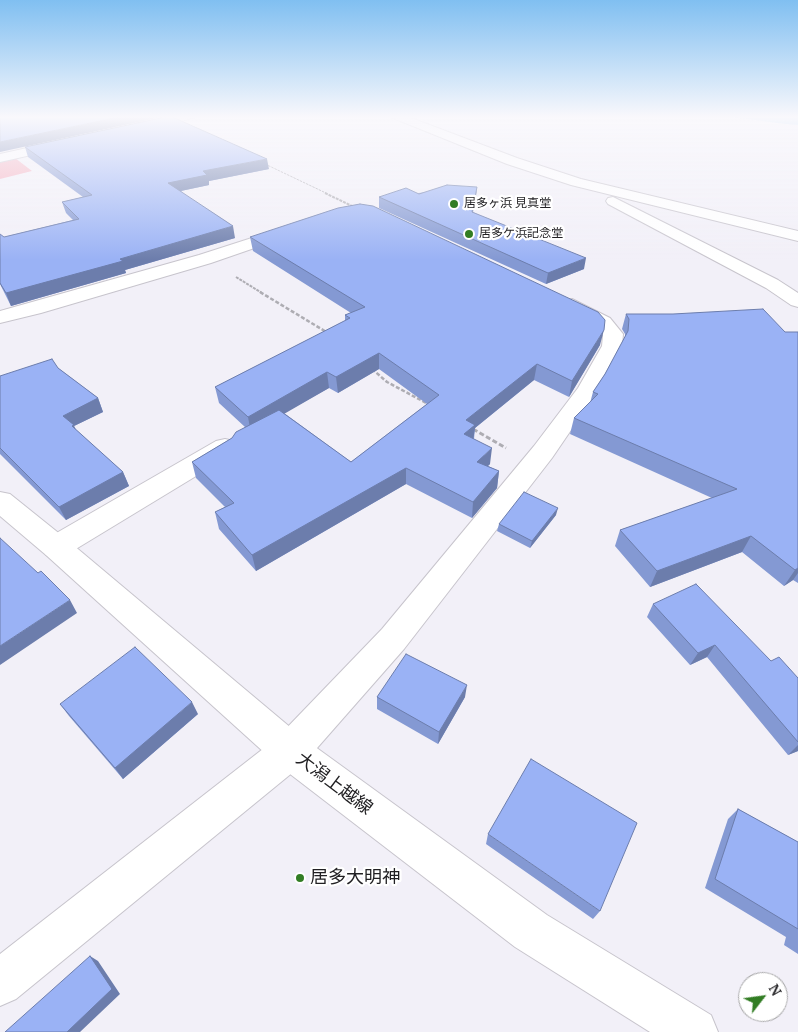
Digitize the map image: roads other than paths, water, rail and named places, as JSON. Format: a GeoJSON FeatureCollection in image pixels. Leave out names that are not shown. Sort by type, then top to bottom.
{"type":"FeatureCollection","features":[{"type":"Feature","properties":{"kind":"street"},"geometry":{"type":"LineString","coordinates":[[522,164],[576,182],[798,236]]}},
{"type":"Feature","properties":{"kind":"street"},"geometry":{"type":"LineString","coordinates":[[576,182],[772,284],[798,301]]}},
{"type":"Feature","properties":{"kind":"street"},"geometry":{"type":"LineString","coordinates":[[0,317],[34,309],[205,259],[297,228]]}},
{"type":"Feature","properties":{"kind":"street"},"geometry":{"type":"LineString","coordinates":[[0,983],[290,751],[393,639],[534,463],[588,389],[612,340],[613,334],[604,322],[551,295]]}},
{"type":"Feature","properties":{"kind":"street"},"geometry":{"type":"LineString","coordinates":[[56,547],[226,447]]}},
{"type":"Feature","properties":{"kind":"street","name":"大潟上越線"},"geometry":{"type":"LineString","coordinates":[[0,501],[56,547],[290,751],[531,932],[694,1032]]}},
{"type":"Feature","properties":{"kind":"place","name":"居多ヶ浜 見真堂"},"geometry":{"type":"Point","coordinates":[454,204]}},
{"type":"Feature","properties":{"kind":"place","name":"居多ケ浜記念堂"},"geometry":{"type":"Point","coordinates":[469,234]}},
{"type":"Feature","properties":{"kind":"place","name":"居多大明神"},"geometry":{"type":"Point","coordinates":[300,878]}}]}
